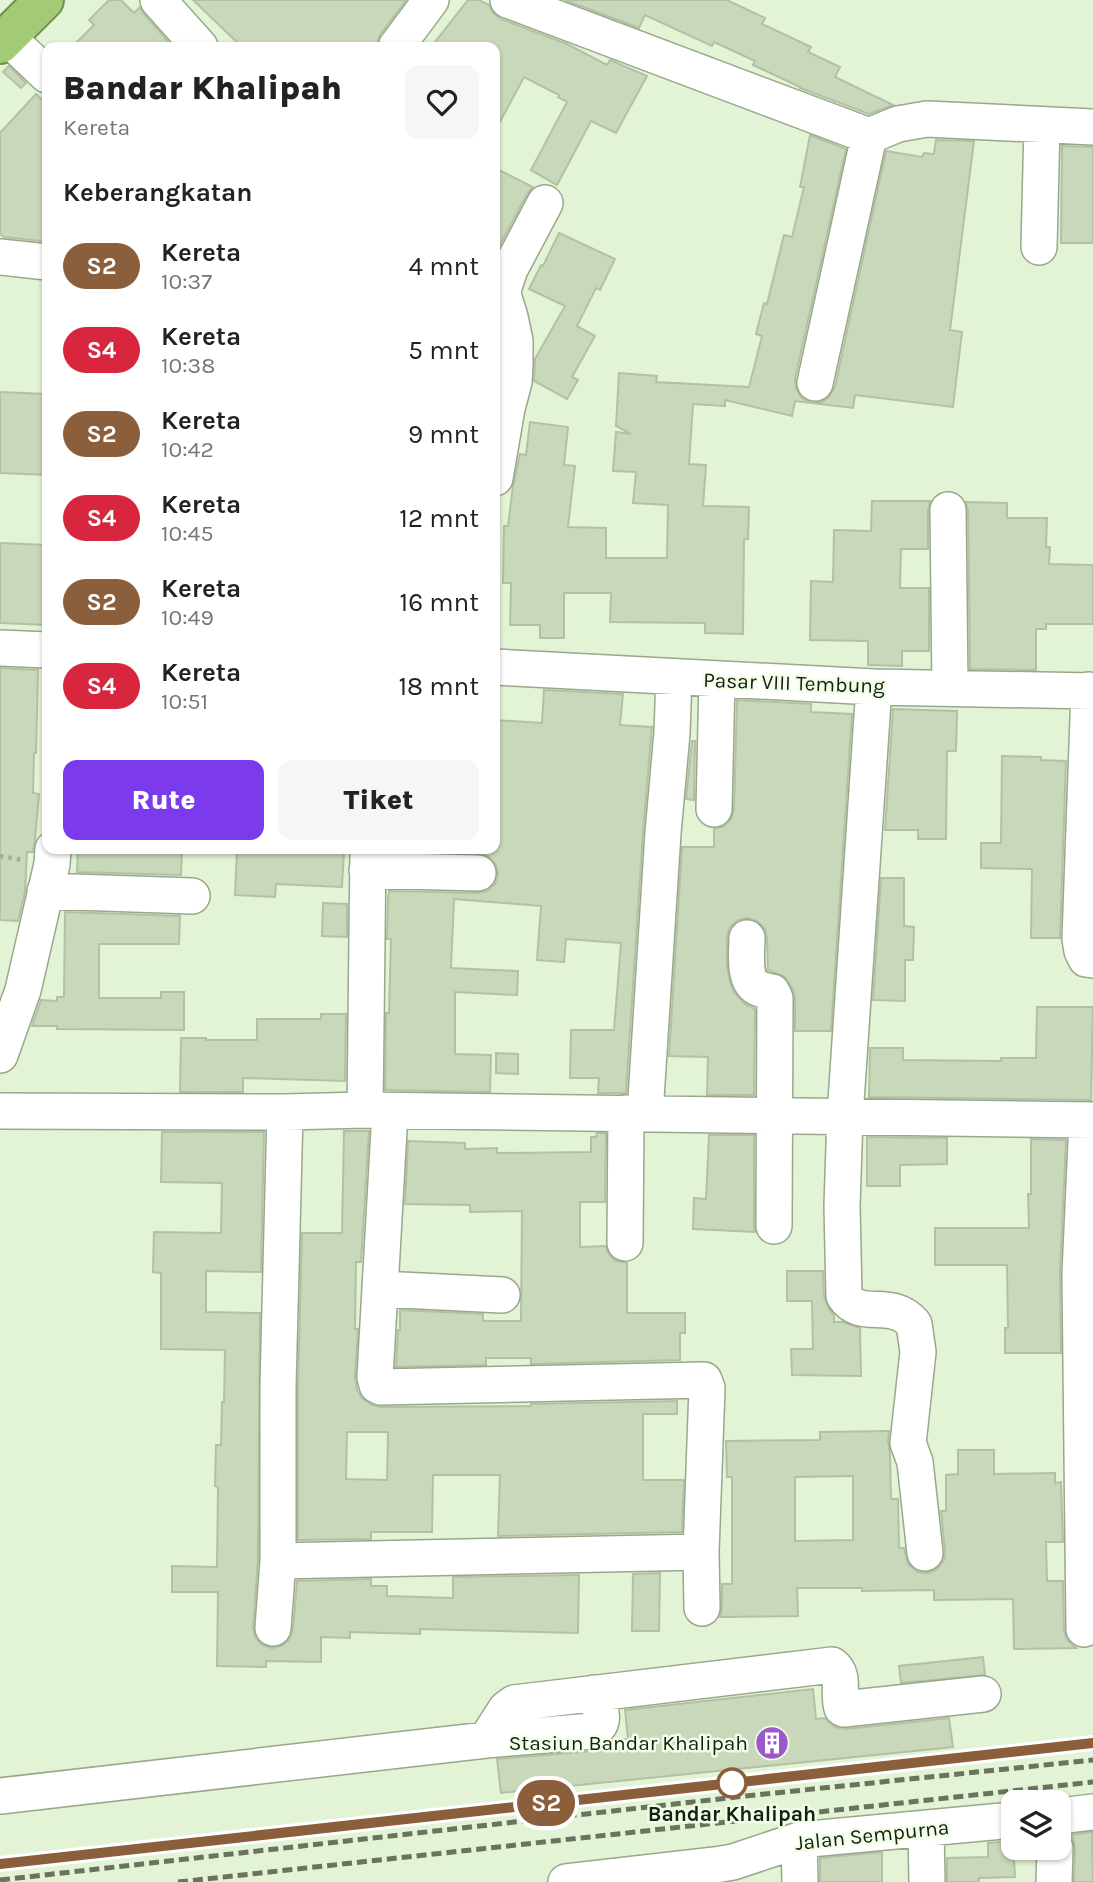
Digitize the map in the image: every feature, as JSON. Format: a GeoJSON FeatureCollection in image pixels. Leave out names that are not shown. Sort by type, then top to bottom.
{"type":"FeatureCollection","features":[{"type":"Feature","properties":{"kind":"highway"},"geometry":{"type":"LineString","coordinates":[[4,41],[44,0]]}},
{"type":"Feature","properties":{"kind":"street"},"geometry":{"type":"LineString","coordinates":[[158,0],[196,42]]}},
{"type":"Feature","properties":{"kind":"street"},"geometry":{"type":"LineString","coordinates":[[400,42],[430,0]]}},
{"type":"Feature","properties":{"kind":"street"},"geometry":{"type":"LineString","coordinates":[[508,0],[869,136],[898,124],[928,120],[1093,127]]}},
{"type":"Feature","properties":{"kind":"street"},"geometry":{"type":"LineString","coordinates":[[4,41],[42,71]]}},
{"type":"Feature","properties":{"kind":"street"},"geometry":{"type":"LineString","coordinates":[[1038,247],[1042,125]]}},
{"type":"Feature","properties":{"kind":"street"},"geometry":{"type":"LineString","coordinates":[[815,383],[869,136]]}},
{"type":"Feature","properties":{"kind":"street"},"geometry":{"type":"LineString","coordinates":[[500,449],[514,382],[515,363],[515,341],[503,287],[545,203]]}},
{"type":"Feature","properties":{"kind":"street"},"geometry":{"type":"LineString","coordinates":[[0,257],[42,261]]}},
{"type":"Feature","properties":{"kind":"street"},"geometry":{"type":"LineString","coordinates":[[948,510],[950,687]]}},
{"type":"Feature","properties":{"kind":"street"},"geometry":{"type":"LineString","coordinates":[[0,648],[42,650]]}},
{"type":"Feature","properties":{"kind":"street","name":"Pasar VIII Tembung"},"geometry":{"type":"LineString","coordinates":[[500,667],[874,687],[1091,690]]}},
{"type":"Feature","properties":{"kind":"street"},"geometry":{"type":"LineString","coordinates":[[625,1242],[672,733],[674,678]]}},
{"type":"Feature","properties":{"kind":"street"},"geometry":{"type":"LineString","coordinates":[[714,809],[717,680]]}},
{"type":"Feature","properties":{"kind":"street"},"geometry":{"type":"LineString","coordinates":[[874,687],[845,1116],[842,1206],[844,1296],[849,1304],[863,1309],[902,1313],[914,1324],[918,1352],[908,1443],[915,1462],[925,1553]]}},
{"type":"Feature","properties":{"kind":"street"},"geometry":{"type":"LineString","coordinates":[[1091,690],[1080,939],[1086,958],[1093,960]]}},
{"type":"Feature","properties":{"kind":"street"},"geometry":{"type":"LineString","coordinates":[[0,1055],[12,989],[45,891],[52,854]]}},
{"type":"Feature","properties":{"kind":"street"},"geometry":{"type":"LineString","coordinates":[[478,873],[368,859],[381,1289],[375,1377],[377,1385],[704,1380],[708,1388],[701,1552],[702,1608]]}},
{"type":"Feature","properties":{"kind":"street"},"geometry":{"type":"LineString","coordinates":[[45,891],[192,896]]}},
{"type":"Feature","properties":{"kind":"street"},"geometry":{"type":"LineString","coordinates":[[747,938],[750,979],[756,987],[772,992],[775,998],[774,1226]]}},
{"type":"Feature","properties":{"kind":"street"},"geometry":{"type":"LineString","coordinates":[[0,1111],[377,1111],[1090,1120],[1086,1275],[1084,1629]]}},
{"type":"Feature","properties":{"kind":"street"},"geometry":{"type":"LineString","coordinates":[[273,1628],[278,1561],[278,1386],[285,1112]]}},
{"type":"Feature","properties":{"kind":"street"},"geometry":{"type":"LineString","coordinates":[[381,1289],[502,1294]]}},
{"type":"Feature","properties":{"kind":"street"},"geometry":{"type":"LineString","coordinates":[[278,1561],[701,1552]]}},
{"type":"Feature","properties":{"kind":"street"},"geometry":{"type":"LineString","coordinates":[[0,1796],[486,1740],[592,1731],[598,1728],[602,1721],[594,1693],[832,1665],[837,1668],[840,1676],[840,1703],[844,1709],[983,1694]]}},
{"type":"Feature","properties":{"kind":"street"},"geometry":{"type":"LineString","coordinates":[[1071,1815],[1093,1812]]}},
{"type":"Feature","properties":{"kind":"street","name":"Jalan Sempurna"},"geometry":{"type":"LineString","coordinates":[[566,1882],[733,1862],[799,1840],[1001,1821]]}},
{"type":"Feature","properties":{"kind":"street"},"geometry":{"type":"LineString","coordinates":[[926,1828],[927,1882]]}},
{"type":"Feature","properties":{"kind":"street"},"geometry":{"type":"LineString","coordinates":[[799,1840],[800,1882]]}},
{"type":"Feature","properties":{"kind":"street"},"geometry":{"type":"LineString","coordinates":[[1054,1882],[1055,1860]]}},
{"type":"Feature","properties":{"kind":"building"},"geometry":{"type":"Polygon","coordinates":[[[109,0],[121,0],[134,13],[140,7],[169,42],[77,42],[94,25],[89,20],[109,0]]]}},
{"type":"Feature","properties":{"kind":"building"},"geometry":{"type":"Polygon","coordinates":[[[193,0],[406,0],[378,42],[237,42],[193,0]]]}},
{"type":"Feature","properties":{"kind":"building"},"geometry":{"type":"Polygon","coordinates":[[[468,0],[479,0],[489,5],[493,13],[501,19],[567,44],[607,65],[610,60],[647,76],[616,133],[591,121],[557,185],[531,170],[567,102],[524,77],[500,122],[500,42],[435,42],[468,0]]]}},
{"type":"Feature","properties":{"kind":"building"},"geometry":{"type":"Polygon","coordinates":[[[565,0],[727,0],[765,18],[762,24],[811,47],[808,52],[840,67],[835,77],[893,105],[869,114],[800,88],[753,65],[755,61],[714,42],[712,46],[645,15],[639,28],[565,0]]]}},
{"type":"Feature","properties":{"kind":"building"},"geometry":{"type":"Polygon","coordinates":[[[9,66],[26,83],[21,88],[3,72],[9,66]]]}},
{"type":"Feature","properties":{"kind":"building"},"geometry":{"type":"Polygon","coordinates":[[[36,94],[42,99],[41,241],[4,237],[0,234],[0,133],[36,94]]]}},
{"type":"Feature","properties":{"kind":"building"},"geometry":{"type":"Polygon","coordinates":[[[810,135],[846,149],[795,379],[801,397],[811,403],[795,401],[792,416],[725,400],[725,406],[693,404],[689,464],[706,465],[703,506],[749,507],[748,539],[744,539],[743,634],[705,633],[705,623],[610,622],[611,593],[564,593],[564,638],[540,638],[540,625],[510,625],[511,583],[503,583],[504,526],[508,526],[520,454],[526,455],[530,422],[568,427],[564,465],[575,466],[568,527],[606,528],[606,558],[667,558],[668,505],[633,503],[636,472],[613,471],[616,432],[631,434],[616,426],[619,373],[657,376],[656,382],[749,387],[762,336],[756,334],[764,303],[767,304],[784,235],[792,237],[804,187],[800,187],[810,135]]]}},
{"type":"Feature","properties":{"kind":"building"},"geometry":{"type":"Polygon","coordinates":[[[936,140],[974,141],[950,330],[962,332],[953,407],[855,395],[853,408],[811,403],[822,402],[835,387],[886,151],[922,157],[924,153],[934,154],[936,140]]]}},
{"type":"Feature","properties":{"kind":"building"},"geometry":{"type":"Polygon","coordinates":[[[1062,146],[1093,147],[1093,243],[1061,243],[1062,146]]]}},
{"type":"Feature","properties":{"kind":"building"},"geometry":{"type":"Polygon","coordinates":[[[500,170],[533,187],[500,245],[500,170]]]}},
{"type":"Feature","properties":{"kind":"building"},"geometry":{"type":"Polygon","coordinates":[[[559,233],[615,259],[600,290],[596,288],[577,326],[595,336],[572,377],[578,380],[567,399],[534,381],[535,359],[565,306],[529,289],[559,233]]]}},
{"type":"Feature","properties":{"kind":"building"},"geometry":{"type":"Polygon","coordinates":[[[0,392],[42,394],[42,475],[0,473],[0,392]]]}},
{"type":"Feature","properties":{"kind":"building"},"geometry":{"type":"Polygon","coordinates":[[[872,501],[930,501],[928,549],[901,549],[900,588],[929,588],[929,651],[902,651],[902,666],[868,665],[868,641],[810,640],[811,581],[833,582],[834,530],[871,531],[872,501]]]}},
{"type":"Feature","properties":{"kind":"building"},"geometry":{"type":"Polygon","coordinates":[[[966,502],[1007,503],[1007,518],[1047,518],[1046,547],[1050,547],[1049,564],[1093,565],[1093,624],[1046,624],[1046,629],[1036,629],[1036,670],[970,669],[966,502]]]}},
{"type":"Feature","properties":{"kind":"building"},"geometry":{"type":"Polygon","coordinates":[[[0,543],[42,545],[42,625],[0,623],[0,543]]]}},
{"type":"Feature","properties":{"kind":"building"},"geometry":{"type":"Polygon","coordinates":[[[0,668],[38,670],[33,793],[39,794],[35,840],[33,852],[27,852],[25,892],[18,921],[0,920],[0,668]]]}},
{"type":"Feature","properties":{"kind":"building"},"geometry":{"type":"Polygon","coordinates":[[[544,690],[623,694],[620,725],[652,727],[626,1093],[598,1093],[599,1078],[570,1078],[571,1030],[614,1030],[621,943],[566,939],[564,962],[537,960],[541,906],[454,899],[451,968],[518,971],[517,995],[455,992],[455,1054],[491,1055],[490,1092],[385,1090],[391,939],[387,939],[389,891],[477,893],[487,891],[495,884],[498,873],[495,863],[482,854],[500,854],[500,720],[542,723],[544,690]]]}},
{"type":"Feature","properties":{"kind":"building"},"geometry":{"type":"Polygon","coordinates":[[[737,700],[811,704],[811,712],[852,714],[831,1031],[795,1031],[793,990],[784,976],[768,970],[765,929],[757,921],[747,918],[738,920],[730,927],[727,937],[727,966],[734,992],[745,1004],[755,1009],[754,1095],[707,1095],[708,1057],[669,1056],[682,847],[714,847],[714,829],[724,826],[731,819],[734,809],[737,700]]]}},
{"type":"Feature","properties":{"kind":"building"},"geometry":{"type":"Polygon","coordinates":[[[893,709],[957,711],[956,751],[947,751],[946,839],[918,839],[918,830],[885,830],[893,709]]]}},
{"type":"Feature","properties":{"kind":"building"},"geometry":{"type":"Polygon","coordinates":[[[692,741],[695,741],[694,800],[686,799],[692,741]]]}},
{"type":"Feature","properties":{"kind":"building"},"geometry":{"type":"Polygon","coordinates":[[[1002,756],[1066,761],[1060,938],[1031,938],[1032,869],[981,868],[981,843],[1001,843],[1002,756]]]}},
{"type":"Feature","properties":{"kind":"building"},"geometry":{"type":"Polygon","coordinates":[[[78,854],[182,854],[181,875],[77,872],[78,854]]]}},
{"type":"Feature","properties":{"kind":"building"},"geometry":{"type":"Polygon","coordinates":[[[237,854],[344,854],[342,887],[276,884],[275,897],[235,895],[237,854]]]}},
{"type":"Feature","properties":{"kind":"building"},"geometry":{"type":"Polygon","coordinates":[[[881,878],[904,878],[904,926],[914,927],[913,960],[905,960],[905,1001],[873,1000],[881,878]]]}},
{"type":"Feature","properties":{"kind":"building"},"geometry":{"type":"Polygon","coordinates":[[[323,903],[347,904],[347,937],[322,936],[323,903]]]}},
{"type":"Feature","properties":{"kind":"building"},"geometry":{"type":"Polygon","coordinates":[[[65,912],[180,916],[179,944],[99,944],[99,998],[161,998],[161,992],[184,992],[184,1030],[57,1029],[57,1026],[32,1026],[41,1000],[57,1001],[57,997],[64,997],[65,912]]]}},
{"type":"Feature","properties":{"kind":"building"},"geometry":{"type":"Polygon","coordinates":[[[1037,1007],[1093,1007],[1091,1100],[869,1097],[870,1048],[903,1048],[903,1060],[1001,1061],[1001,1058],[1036,1058],[1037,1007]]]}},
{"type":"Feature","properties":{"kind":"building"},"geometry":{"type":"Polygon","coordinates":[[[321,1014],[346,1014],[345,1081],[243,1078],[243,1092],[180,1092],[181,1038],[257,1040],[257,1019],[321,1019],[321,1014]]]}},
{"type":"Feature","properties":{"kind":"building"},"geometry":{"type":"Polygon","coordinates":[[[496,1053],[518,1054],[518,1074],[496,1073],[496,1053]]]}},
{"type":"Feature","properties":{"kind":"building"},"geometry":{"type":"Polygon","coordinates":[[[344,1131],[369,1131],[361,1262],[356,1262],[355,1329],[358,1329],[355,1376],[357,1390],[362,1398],[381,1407],[677,1401],[677,1414],[643,1414],[643,1480],[684,1480],[682,1532],[498,1536],[500,1475],[433,1475],[432,1532],[371,1532],[371,1539],[298,1540],[302,1233],[342,1233],[344,1131]],[[347,1432],[346,1479],[387,1480],[388,1432],[347,1432]]]}},
{"type":"Feature","properties":{"kind":"building"},"geometry":{"type":"Polygon","coordinates":[[[162,1132],[264,1132],[261,1272],[206,1271],[206,1312],[260,1313],[258,1560],[253,1627],[255,1637],[262,1645],[272,1648],[289,1640],[293,1629],[297,1581],[371,1579],[371,1586],[387,1586],[387,1596],[453,1598],[453,1577],[579,1575],[578,1633],[420,1629],[420,1634],[350,1632],[350,1638],[321,1637],[321,1662],[266,1661],[266,1667],[217,1666],[218,1592],[172,1592],[172,1566],[217,1567],[216,1445],[221,1445],[225,1350],[161,1349],[161,1273],[153,1272],[154,1232],[221,1233],[222,1183],[161,1182],[162,1132]]]}},
{"type":"Feature","properties":{"kind":"building"},"geometry":{"type":"Polygon","coordinates":[[[597,1133],[606,1133],[605,1202],[580,1202],[580,1247],[606,1246],[614,1260],[627,1263],[627,1313],[685,1313],[685,1333],[680,1333],[680,1360],[531,1364],[531,1358],[486,1358],[486,1365],[396,1367],[400,1310],[483,1314],[483,1321],[521,1321],[522,1211],[470,1212],[470,1205],[405,1204],[408,1141],[465,1143],[465,1149],[497,1148],[497,1153],[591,1152],[591,1137],[596,1137],[597,1133]]]}},
{"type":"Feature","properties":{"kind":"building"},"geometry":{"type":"Polygon","coordinates":[[[709,1135],[754,1135],[755,1232],[693,1229],[694,1198],[706,1199],[709,1135]]]}},
{"type":"Feature","properties":{"kind":"building"},"geometry":{"type":"Polygon","coordinates":[[[867,1137],[947,1138],[947,1164],[900,1165],[900,1186],[867,1186],[867,1137]]]}},
{"type":"Feature","properties":{"kind":"building"},"geometry":{"type":"Polygon","coordinates":[[[1031,1139],[1066,1140],[1060,1273],[1061,1353],[1005,1353],[1005,1328],[1008,1328],[1007,1265],[935,1265],[935,1228],[1029,1228],[1031,1139]]]}},
{"type":"Feature","properties":{"kind":"building"},"geometry":{"type":"Polygon","coordinates":[[[787,1271],[823,1271],[824,1296],[834,1315],[834,1322],[860,1328],[861,1376],[792,1375],[791,1349],[813,1349],[812,1301],[787,1301],[787,1271]]]}},
{"type":"Feature","properties":{"kind":"building"},"geometry":{"type":"Polygon","coordinates":[[[889,1431],[891,1499],[898,1499],[899,1548],[904,1548],[908,1564],[918,1572],[936,1570],[944,1560],[941,1511],[946,1511],[946,1475],[958,1474],[958,1450],[994,1450],[994,1474],[1055,1473],[1055,1483],[1061,1482],[1063,1542],[1046,1542],[1047,1581],[1063,1581],[1064,1630],[1067,1640],[1076,1648],[1014,1649],[1013,1599],[934,1600],[934,1590],[797,1588],[798,1616],[720,1617],[722,1584],[732,1584],[732,1477],[727,1477],[726,1441],[820,1440],[820,1432],[889,1431]],[[853,1476],[795,1477],[795,1541],[853,1540],[853,1476]]]}},
{"type":"Feature","properties":{"kind":"building"},"geometry":{"type":"Polygon","coordinates":[[[660,1573],[659,1631],[632,1631],[633,1574],[660,1573]]]}},
{"type":"Feature","properties":{"kind":"building"},"geometry":{"type":"Polygon","coordinates":[[[983,1657],[985,1675],[901,1683],[899,1666],[983,1657]]]}},
{"type":"Feature","properties":{"kind":"building","name":"Stasiun Bandar Khalipah"},"geometry":{"type":"Polygon","coordinates":[[[813,1689],[816,1719],[825,1718],[835,1727],[846,1729],[949,1718],[953,1747],[501,1793],[497,1759],[594,1751],[612,1741],[628,1739],[625,1710],[813,1689]]]}},
{"type":"Feature","properties":{"kind":"building"},"geometry":{"type":"Polygon","coordinates":[[[1092,1832],[1093,1882],[1074,1882],[1075,1849],[1071,1835],[1092,1832]]]}},
{"type":"Feature","properties":{"kind":"building"},"geometry":{"type":"Polygon","coordinates":[[[1001,1842],[1001,1860],[1014,1860],[1015,1877],[979,1878],[979,1882],[947,1882],[947,1858],[988,1857],[988,1843],[1001,1842]]]}},
{"type":"Feature","properties":{"kind":"building"},"geometry":{"type":"Polygon","coordinates":[[[882,1852],[882,1882],[820,1882],[820,1858],[882,1852]]]}},
{"type":"Feature","properties":{"kind":"railway"},"geometry":{"type":"LineString","coordinates":[[0,1864],[1093,1743]]}},
{"type":"Feature","properties":{"kind":"railway"},"geometry":{"type":"LineString","coordinates":[[0,1880],[1093,1760]]}},
{"type":"Feature","properties":{"kind":"railway"},"geometry":{"type":"LineString","coordinates":[[178,1882],[1093,1782]]}},
{"type":"Feature","properties":{"kind":"train","name":"S2"},"geometry":{"type":"LineString","coordinates":[[0,1864],[1093,1743]]}},
{"type":"Feature","properties":{"kind":"place","name":"Stasiun Bandar Khalipah"},"geometry":{"type":"Point","coordinates":[772,1743]}},
{"type":"Feature","properties":{"kind":"place","name":"Bandar Khalipah"},"geometry":{"type":"Point","coordinates":[732,1783]}}]}
